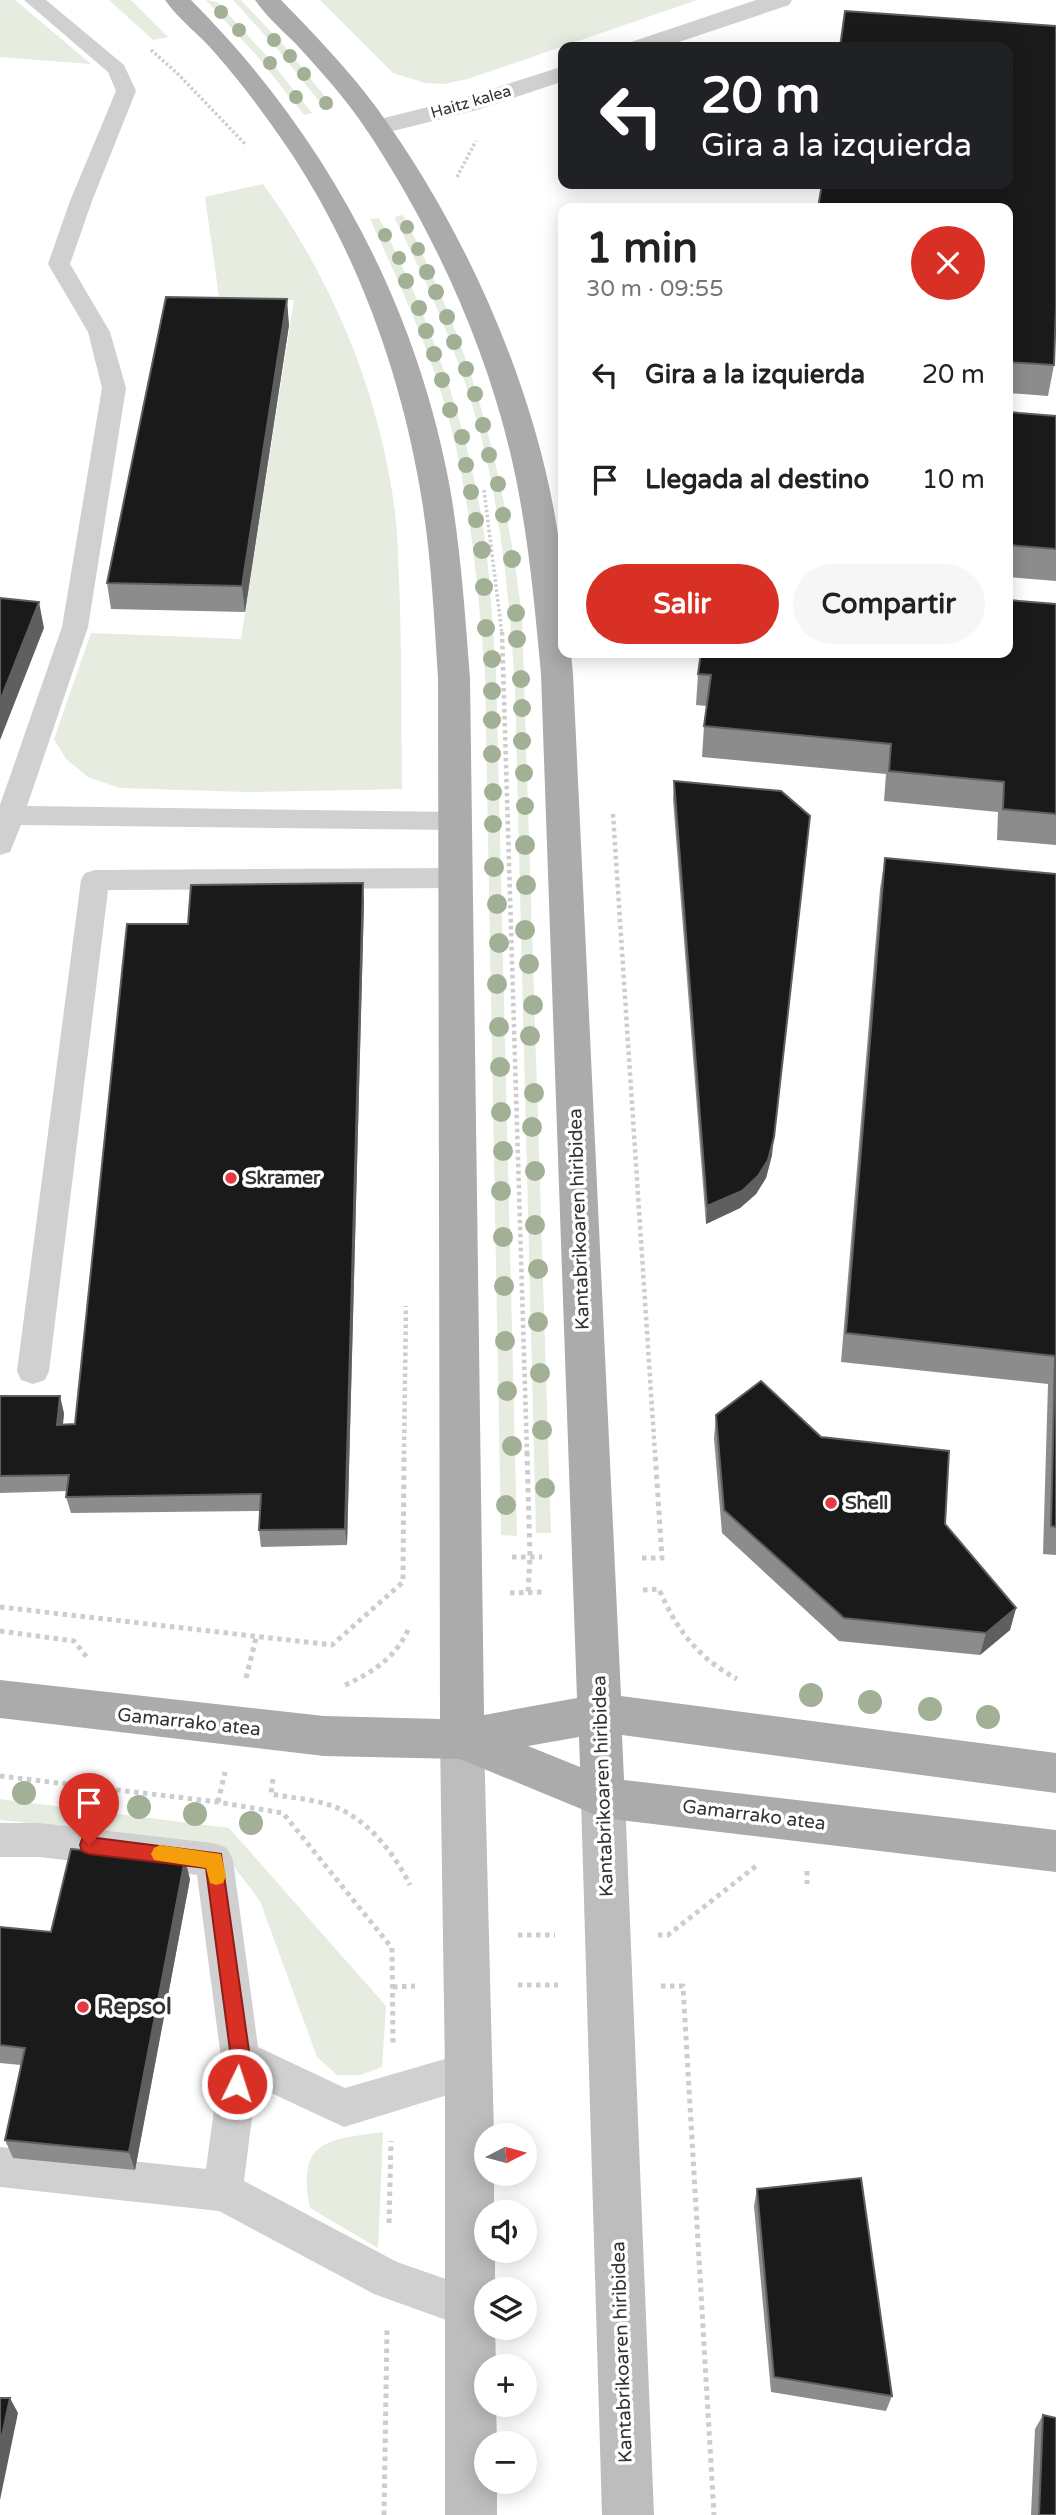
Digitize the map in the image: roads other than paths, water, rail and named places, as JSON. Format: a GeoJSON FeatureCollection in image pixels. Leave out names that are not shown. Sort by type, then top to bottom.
{"type":"FeatureCollection","features":[{"type":"Feature","properties":{"kind":"main road"},"geometry":{"type":"LineString","coordinates":[[177,0],[240,66],[297,143],[328,192],[370,276],[405,365],[430,461],[446,551],[454,678],[459,1558],[469,2071],[471,2515]]}},
{"type":"Feature","properties":{"kind":"main road","name":"Kantabrikoaren hiribidea"},"geometry":{"type":"LineString","coordinates":[[267,0],[312,46],[377,127],[451,256],[500,369],[524,451],[543,544],[557,674],[594,1557],[628,2515]]}},
{"type":"Feature","properties":{"kind":"main road","name":"Gamarrako atea"},"geometry":{"type":"LineString","coordinates":[[0,1699],[324,1737],[462,1739],[600,1713],[1056,1773]]}},
{"type":"Feature","properties":{"kind":"main road","name":"Gamarrako atea"},"geometry":{"type":"LineString","coordinates":[[462,1739],[603,1798],[1056,1851]]}},
{"type":"Feature","properties":{"kind":"street"},"geometry":{"type":"LineString","coordinates":[[655,42],[780,0]]}},
{"type":"Feature","properties":{"kind":"street","name":"Haitz kalea"},"geometry":{"type":"LineString","coordinates":[[377,127],[468,105],[558,75]]}},
{"type":"Feature","properties":{"kind":"lane"},"geometry":{"type":"LineString","coordinates":[[0,845],[75,627],[114,388],[99,332],[59,264],[81,201],[126,91],[117,69],[34,0]]}},
{"type":"Feature","properties":{"kind":"lane"},"geometry":{"type":"LineString","coordinates":[[10,815],[455,821]]}},
{"type":"Feature","properties":{"kind":"lane"},"geometry":{"type":"LineString","coordinates":[[33,1371],[95,880],[455,878]]}},
{"type":"Feature","properties":{"kind":"lane"},"geometry":{"type":"LineString","coordinates":[[0,1840],[39,1840],[214,1860],[240,2058],[223,2190]]}},
{"type":"Feature","properties":{"kind":"lane"},"geometry":{"type":"LineString","coordinates":[[240,2058],[344,2108],[469,2071]]}},
{"type":"Feature","properties":{"kind":"lane"},"geometry":{"type":"LineString","coordinates":[[0,2167],[223,2190],[387,2280],[471,2308]]}},
{"type":"Feature","properties":{"kind":"place","name":"Skramer"},"geometry":{"type":"Point","coordinates":[231,1178]}},
{"type":"Feature","properties":{"kind":"place","name":"Shell"},"geometry":{"type":"Point","coordinates":[831,1503]}},
{"type":"Feature","properties":{"kind":"place","name":"Repsol"},"geometry":{"type":"Point","coordinates":[83,2007]}}]}
